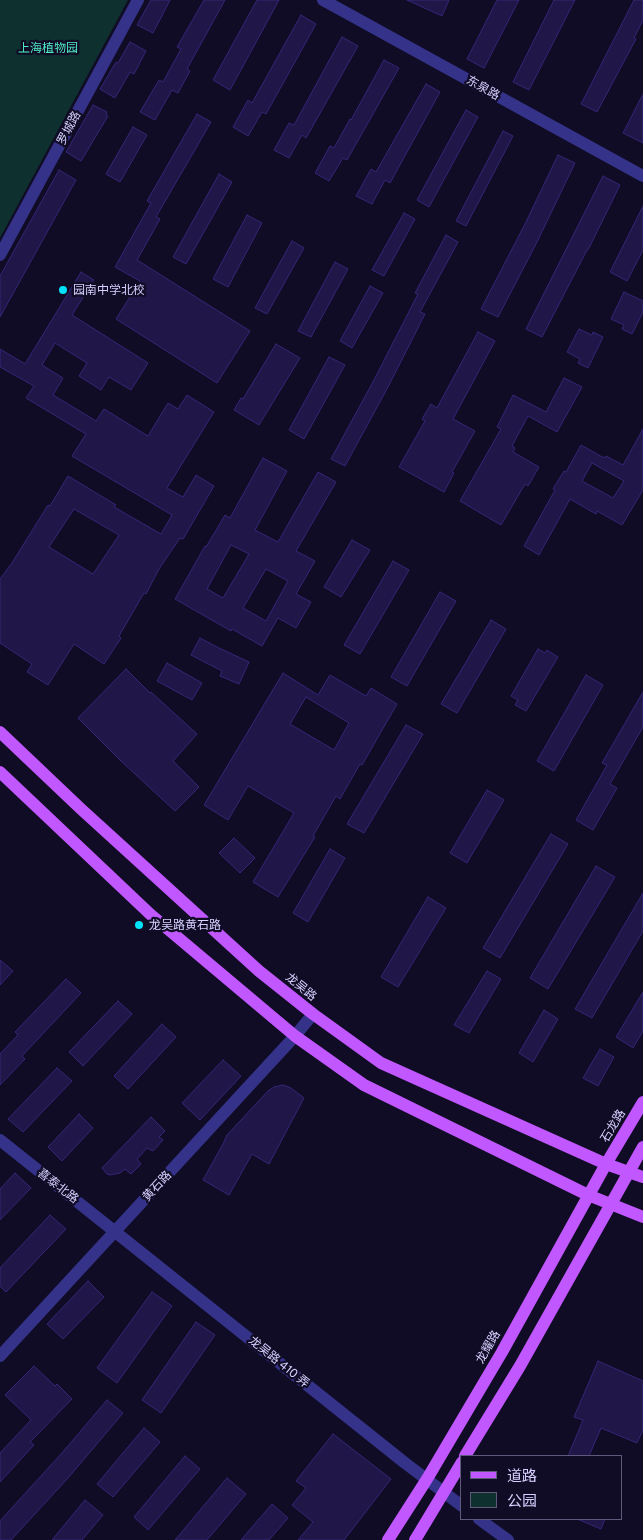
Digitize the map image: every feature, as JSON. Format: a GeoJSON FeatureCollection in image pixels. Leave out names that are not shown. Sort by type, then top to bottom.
{"type":"FeatureCollection","features":[{"type":"Feature","properties":{"kind":"main road","name":"龙吴路"},"geometry":{"type":"LineString","coordinates":[[0,732],[259,971],[312,1014],[381,1063],[606,1164],[643,1177]]}},
{"type":"Feature","properties":{"kind":"main road"},"geometry":{"type":"LineString","coordinates":[[0,772],[150,914],[295,1036],[364,1085],[588,1196],[643,1217]]}},
{"type":"Feature","properties":{"kind":"main road","name":"石龙路"},"geometry":{"type":"LineString","coordinates":[[606,1164],[643,1102]]}},
{"type":"Feature","properties":{"kind":"main road"},"geometry":{"type":"LineString","coordinates":[[466,1455],[520,1366],[643,1147]]}},
{"type":"Feature","properties":{"kind":"main road","name":"龙耀路"},"geometry":{"type":"LineString","coordinates":[[388,1540],[427,1479],[502,1352],[606,1164]]}},
{"type":"Feature","properties":{"kind":"main road"},"geometry":{"type":"LineString","coordinates":[[414,1540],[460,1465]]}},
{"type":"Feature","properties":{"kind":"street","name":"罗城路"},"geometry":{"type":"LineString","coordinates":[[0,255],[138,0]]}},
{"type":"Feature","properties":{"kind":"street","name":"东泉路"},"geometry":{"type":"LineString","coordinates":[[323,0],[643,176]]}},
{"type":"Feature","properties":{"kind":"street","name":"黄石路"},"geometry":{"type":"LineString","coordinates":[[0,1356],[295,1036],[312,1014]]}},
{"type":"Feature","properties":{"kind":"street","name":"喜泰北路"},"geometry":{"type":"LineString","coordinates":[[0,1140],[116,1231]]}},
{"type":"Feature","properties":{"kind":"street","name":"龙吴路 410 弄"},"geometry":{"type":"LineString","coordinates":[[116,1231],[460,1504]]}},
{"type":"Feature","properties":{"kind":"street"},"geometry":{"type":"LineString","coordinates":[[480,1520],[508,1540]]}},
{"type":"Feature","properties":{"kind":"green space","name":"上海植物园"},"geometry":{"type":"Polygon","coordinates":[[[0,0],[128,0],[0,238],[0,0]]]}},
{"type":"Feature","properties":{"kind":"building"},"geometry":{"type":"Polygon","coordinates":[[[151,0],[170,0],[153,33],[137,25],[151,0]]]}},
{"type":"Feature","properties":{"kind":"building"},"geometry":{"type":"Polygon","coordinates":[[[204,0],[225,0],[187,69],[190,71],[178,93],[172,90],[155,120],[140,112],[159,80],[163,82],[181,49],[177,47],[204,0]]]}},
{"type":"Feature","properties":{"kind":"building"},"geometry":{"type":"Polygon","coordinates":[[[257,0],[279,0],[230,90],[213,80],[257,0]]]}},
{"type":"Feature","properties":{"kind":"building"},"geometry":{"type":"Polygon","coordinates":[[[407,0],[449,0],[442,16],[407,0]]]}},
{"type":"Feature","properties":{"kind":"building"},"geometry":{"type":"Polygon","coordinates":[[[497,0],[519,0],[484,68],[467,59],[497,0]]]}},
{"type":"Feature","properties":{"kind":"building"},"geometry":{"type":"Polygon","coordinates":[[[554,0],[575,0],[529,90],[513,82],[554,0]]]}},
{"type":"Feature","properties":{"kind":"building"},"geometry":{"type":"Polygon","coordinates":[[[634,0],[643,0],[643,20],[634,38],[636,39],[597,112],[581,104],[634,0]]]}},
{"type":"Feature","properties":{"kind":"building"},"geometry":{"type":"Polygon","coordinates":[[[301,15],[316,24],[266,114],[262,112],[248,136],[233,127],[248,100],[252,103],[301,15]]]}},
{"type":"Feature","properties":{"kind":"building"},"geometry":{"type":"Polygon","coordinates":[[[342,37],[358,46],[306,138],[302,135],[289,158],[274,150],[289,123],[294,125],[342,37]]]}},
{"type":"Feature","properties":{"kind":"building"},"geometry":{"type":"Polygon","coordinates":[[[130,42],[146,51],[134,74],[130,72],[115,98],[100,89],[130,42]]]}},
{"type":"Feature","properties":{"kind":"building"},"geometry":{"type":"Polygon","coordinates":[[[384,60],[399,68],[347,160],[343,158],[329,181],[315,173],[330,146],[334,148],[384,60]]]}},
{"type":"Feature","properties":{"kind":"building"},"geometry":{"type":"Polygon","coordinates":[[[426,84],[440,92],[390,183],[385,180],[372,204],[356,196],[371,169],[376,172],[426,84]]]}},
{"type":"Feature","properties":{"kind":"building"},"geometry":{"type":"Polygon","coordinates":[[[643,94],[643,143],[623,133],[643,94]]]}},
{"type":"Feature","properties":{"kind":"building"},"geometry":{"type":"Polygon","coordinates":[[[93,105],[107,112],[106,115],[108,116],[81,161],[66,152],[93,105]]]}},
{"type":"Feature","properties":{"kind":"building"},"geometry":{"type":"Polygon","coordinates":[[[466,110],[478,117],[429,207],[417,200],[466,110]]]}},
{"type":"Feature","properties":{"kind":"building"},"geometry":{"type":"Polygon","coordinates":[[[197,114],[211,122],[156,217],[160,219],[137,260],[250,331],[217,383],[116,319],[140,281],[115,267],[151,203],[147,201],[197,114]]]}},
{"type":"Feature","properties":{"kind":"building"},"geometry":{"type":"Polygon","coordinates":[[[133,127],[147,135],[120,182],[106,174],[133,127]]]}},
{"type":"Feature","properties":{"kind":"building"},"geometry":{"type":"Polygon","coordinates":[[[503,131],[513,136],[466,226],[456,221],[503,131]]]}},
{"type":"Feature","properties":{"kind":"building"},"geometry":{"type":"Polygon","coordinates":[[[558,155],[575,163],[498,317],[481,309],[558,155]]]}},
{"type":"Feature","properties":{"kind":"building"},"geometry":{"type":"Polygon","coordinates":[[[59,170],[76,180],[0,317],[0,276],[59,170]]]}},
{"type":"Feature","properties":{"kind":"building"},"geometry":{"type":"Polygon","coordinates":[[[219,174],[232,182],[186,264],[173,257],[219,174]]]}},
{"type":"Feature","properties":{"kind":"building"},"geometry":{"type":"Polygon","coordinates":[[[603,176],[620,185],[542,337],[526,329],[603,176]]]}},
{"type":"Feature","properties":{"kind":"building"},"geometry":{"type":"Polygon","coordinates":[[[643,206],[643,250],[627,281],[610,272],[643,206]]]}},
{"type":"Feature","properties":{"kind":"building"},"geometry":{"type":"Polygon","coordinates":[[[404,213],[415,219],[384,276],[372,270],[404,213]]]}},
{"type":"Feature","properties":{"kind":"building"},"geometry":{"type":"Polygon","coordinates":[[[247,215],[262,223],[228,287],[213,279],[247,215]]]}},
{"type":"Feature","properties":{"kind":"building"},"geometry":{"type":"Polygon","coordinates":[[[446,235],[458,242],[420,312],[425,314],[345,466],[331,459],[374,380],[418,294],[415,293],[446,235]]]}},
{"type":"Feature","properties":{"kind":"building"},"geometry":{"type":"Polygon","coordinates":[[[292,241],[304,248],[267,314],[255,308],[292,241]]]}},
{"type":"Feature","properties":{"kind":"building"},"geometry":{"type":"Polygon","coordinates":[[[335,262],[348,269],[311,337],[298,331],[335,262]]]}},
{"type":"Feature","properties":{"kind":"building"},"geometry":{"type":"Polygon","coordinates":[[[81,272],[94,280],[72,315],[148,363],[131,390],[109,377],[101,390],[79,376],[87,363],[55,343],[42,365],[63,378],[53,395],[96,421],[104,409],[148,436],[168,403],[178,409],[187,395],[214,412],[167,488],[183,497],[196,475],[214,486],[183,539],[180,538],[159,569],[146,594],[144,593],[119,636],[121,638],[104,664],[74,644],[48,685],[27,672],[32,664],[0,643],[0,579],[48,505],[50,506],[68,476],[116,505],[114,507],[161,534],[172,515],[72,456],[86,434],[26,398],[34,386],[0,367],[0,349],[25,364],[81,272]],[[74,509],[49,547],[93,574],[119,535],[74,509]]]}},
{"type":"Feature","properties":{"kind":"building"},"geometry":{"type":"Polygon","coordinates":[[[370,286],[383,293],[352,348],[340,341],[370,286]]]}},
{"type":"Feature","properties":{"kind":"building"},"geometry":{"type":"Polygon","coordinates":[[[624,292],[643,301],[643,312],[632,334],[622,329],[624,325],[611,319],[624,292]]]}},
{"type":"Feature","properties":{"kind":"building"},"geometry":{"type":"Polygon","coordinates":[[[579,329],[592,335],[593,332],[603,337],[588,368],[578,363],[580,359],[567,352],[579,329]]]}},
{"type":"Feature","properties":{"kind":"building"},"geometry":{"type":"Polygon","coordinates":[[[478,332],[495,341],[453,419],[475,431],[452,472],[454,473],[444,492],[399,467],[425,421],[422,419],[431,404],[437,408],[478,332]]]}},
{"type":"Feature","properties":{"kind":"building"},"geometry":{"type":"Polygon","coordinates":[[[276,344],[300,358],[259,425],[234,410],[241,398],[243,399],[276,344]]]}},
{"type":"Feature","properties":{"kind":"building"},"geometry":{"type":"Polygon","coordinates":[[[329,357],[345,365],[304,439],[289,430],[329,357]]]}},
{"type":"Feature","properties":{"kind":"building"},"geometry":{"type":"Polygon","coordinates":[[[564,378],[582,387],[557,432],[528,416],[512,446],[515,448],[513,452],[539,467],[528,486],[525,484],[501,525],[460,501],[501,429],[497,427],[513,395],[546,412],[564,378]]]}},
{"type":"Feature","properties":{"kind":"building"},"geometry":{"type":"Polygon","coordinates":[[[643,429],[643,490],[622,525],[597,511],[596,514],[570,499],[539,555],[524,546],[555,490],[553,489],[564,471],[566,472],[581,445],[604,458],[606,456],[623,465],[643,429]],[[592,463],[582,481],[613,498],[624,481],[592,463]]]}},
{"type":"Feature","properties":{"kind":"building"},"geometry":{"type":"Polygon","coordinates":[[[263,458],[287,471],[255,530],[278,542],[318,472],[336,482],[296,551],[315,561],[296,594],[311,602],[296,628],[278,618],[262,646],[232,629],[231,631],[175,599],[225,515],[230,518],[263,458]],[[231,545],[207,589],[223,598],[249,554],[231,545]],[[266,569],[243,608],[266,621],[288,581],[266,569]]]}},
{"type":"Feature","properties":{"kind":"building"},"geometry":{"type":"Polygon","coordinates":[[[352,540],[370,550],[341,597],[324,587],[352,540]]]}},
{"type":"Feature","properties":{"kind":"building"},"geometry":{"type":"Polygon","coordinates":[[[393,561],[409,570],[360,654],[344,645],[393,561]]]}},
{"type":"Feature","properties":{"kind":"building"},"geometry":{"type":"Polygon","coordinates":[[[440,592],[456,601],[407,686],[391,677],[440,592]]]}},
{"type":"Feature","properties":{"kind":"building"},"geometry":{"type":"Polygon","coordinates":[[[491,620],[506,629],[457,713],[441,704],[491,620]]]}},
{"type":"Feature","properties":{"kind":"building"},"geometry":{"type":"Polygon","coordinates":[[[200,638],[249,662],[239,684],[220,676],[222,671],[191,655],[200,638]]]}},
{"type":"Feature","properties":{"kind":"building"},"geometry":{"type":"Polygon","coordinates":[[[538,649],[545,653],[547,650],[558,657],[526,711],[515,705],[518,700],[511,696],[538,649]]]}},
{"type":"Feature","properties":{"kind":"building"},"geometry":{"type":"Polygon","coordinates":[[[167,663],[202,683],[192,700],[157,681],[167,663]]]}},
{"type":"Feature","properties":{"kind":"building"},"geometry":{"type":"Polygon","coordinates":[[[126,669],[197,734],[173,761],[199,787],[175,811],[78,718],[126,669]]]}},
{"type":"Feature","properties":{"kind":"building"},"geometry":{"type":"Polygon","coordinates":[[[283,673],[318,695],[330,675],[366,696],[371,688],[397,704],[340,799],[336,796],[313,836],[315,837],[278,897],[253,882],[294,813],[248,786],[228,820],[204,805],[283,673]],[[306,697],[290,724],[334,750],[349,723],[306,697]]]}},
{"type":"Feature","properties":{"kind":"building"},"geometry":{"type":"Polygon","coordinates":[[[586,675],[603,685],[554,771],[537,761],[586,675]]]}},
{"type":"Feature","properties":{"kind":"building"},"geometry":{"type":"Polygon","coordinates":[[[643,692],[643,727],[610,784],[617,788],[593,830],[576,820],[607,765],[602,763],[643,692]]]}},
{"type":"Feature","properties":{"kind":"building"},"geometry":{"type":"Polygon","coordinates":[[[406,725],[423,734],[364,833],[347,824],[406,725]]]}},
{"type":"Feature","properties":{"kind":"building"},"geometry":{"type":"Polygon","coordinates":[[[487,790],[504,800],[467,863],[450,853],[487,790]]]}},
{"type":"Feature","properties":{"kind":"building"},"geometry":{"type":"Polygon","coordinates":[[[551,834],[568,844],[500,958],[483,948],[551,834]]]}},
{"type":"Feature","properties":{"kind":"building"},"geometry":{"type":"Polygon","coordinates":[[[234,838],[255,858],[240,873],[219,853],[234,838]]]}},
{"type":"Feature","properties":{"kind":"building"},"geometry":{"type":"Polygon","coordinates":[[[330,849],[345,858],[308,922],[293,913],[330,849]]]}},
{"type":"Feature","properties":{"kind":"building"},"geometry":{"type":"Polygon","coordinates":[[[596,866],[615,877],[548,989],[530,978],[596,866]]]}},
{"type":"Feature","properties":{"kind":"building"},"geometry":{"type":"Polygon","coordinates":[[[643,893],[643,931],[592,1018],[575,1009],[643,893]]]}},
{"type":"Feature","properties":{"kind":"building"},"geometry":{"type":"Polygon","coordinates":[[[428,897],[446,908],[398,987],[381,977],[428,897]]]}},
{"type":"Feature","properties":{"kind":"building"},"geometry":{"type":"Polygon","coordinates":[[[0,960],[13,971],[0,985],[0,960]]]}},
{"type":"Feature","properties":{"kind":"building"},"geometry":{"type":"Polygon","coordinates":[[[487,971],[501,979],[469,1033],[454,1025],[487,971]]]}},
{"type":"Feature","properties":{"kind":"building"},"geometry":{"type":"Polygon","coordinates":[[[66,979],[81,993],[22,1056],[25,1059],[0,1085],[0,1054],[18,1035],[15,1032],[66,979]]]}},
{"type":"Feature","properties":{"kind":"building"},"geometry":{"type":"Polygon","coordinates":[[[643,992],[643,1031],[633,1048],[616,1037],[643,992]]]}},
{"type":"Feature","properties":{"kind":"building"},"geometry":{"type":"Polygon","coordinates":[[[118,1001],[132,1014],[83,1066],[69,1052],[118,1001]]]}},
{"type":"Feature","properties":{"kind":"building"},"geometry":{"type":"Polygon","coordinates":[[[544,1010],[558,1019],[533,1062],[519,1053],[544,1010]]]}},
{"type":"Feature","properties":{"kind":"building"},"geometry":{"type":"Polygon","coordinates":[[[162,1024],[176,1037],[128,1089],[114,1076],[162,1024]]]}},
{"type":"Feature","properties":{"kind":"building"},"geometry":{"type":"Polygon","coordinates":[[[600,1049],[614,1057],[598,1086],[583,1078],[600,1049]]]}},
{"type":"Feature","properties":{"kind":"building"},"geometry":{"type":"Polygon","coordinates":[[[223,1060],[241,1076],[200,1120],[182,1103],[223,1060]]]}},
{"type":"Feature","properties":{"kind":"building"},"geometry":{"type":"Polygon","coordinates":[[[57,1068],[72,1081],[23,1132],[8,1119],[57,1068]]]}},
{"type":"Feature","properties":{"kind":"building"},"geometry":{"type":"Polygon","coordinates":[[[283,1085],[291,1088],[304,1098],[269,1164],[252,1154],[229,1195],[203,1180],[227,1135],[268,1091],[283,1085]]]}},
{"type":"Feature","properties":{"kind":"building"},"geometry":{"type":"Polygon","coordinates":[[[79,1114],[93,1128],[62,1161],[48,1147],[79,1114]]]}},
{"type":"Feature","properties":{"kind":"building"},"geometry":{"type":"Polygon","coordinates":[[[151,1117],[165,1131],[159,1137],[163,1140],[153,1151],[147,1148],[137,1159],[141,1164],[131,1174],[125,1169],[120,1173],[107,1174],[102,1168],[151,1117]]]}},
{"type":"Feature","properties":{"kind":"building"},"geometry":{"type":"Polygon","coordinates":[[[15,1173],[31,1188],[0,1220],[0,1189],[15,1173]]]}},
{"type":"Feature","properties":{"kind":"building"},"geometry":{"type":"Polygon","coordinates":[[[50,1215],[66,1229],[6,1292],[0,1286],[0,1268],[50,1215]]]}},
{"type":"Feature","properties":{"kind":"building"},"geometry":{"type":"Polygon","coordinates":[[[88,1281],[104,1297],[63,1339],[47,1324],[88,1281]]]}},
{"type":"Feature","properties":{"kind":"building"},"geometry":{"type":"Polygon","coordinates":[[[152,1292],[172,1306],[117,1383],[97,1368],[152,1292]]]}},
{"type":"Feature","properties":{"kind":"building"},"geometry":{"type":"Polygon","coordinates":[[[196,1322],[215,1335],[161,1413],[142,1400],[196,1322]]]}},
{"type":"Feature","properties":{"kind":"building"},"geometry":{"type":"Polygon","coordinates":[[[598,1361],[643,1381],[643,1430],[637,1443],[601,1428],[589,1455],[568,1455],[583,1420],[574,1417],[598,1361]]]}},
{"type":"Feature","properties":{"kind":"building"},"geometry":{"type":"Polygon","coordinates":[[[34,1366],[72,1399],[30,1442],[34,1445],[0,1482],[0,1453],[31,1420],[5,1395],[34,1366]]]}},
{"type":"Feature","properties":{"kind":"building"},"geometry":{"type":"Polygon","coordinates":[[[107,1400],[123,1413],[68,1478],[11,1540],[0,1540],[0,1521],[107,1400]]]}},
{"type":"Feature","properties":{"kind":"building"},"geometry":{"type":"Polygon","coordinates":[[[144,1428],[160,1442],[113,1497],[97,1484],[144,1428]]]}},
{"type":"Feature","properties":{"kind":"building"},"geometry":{"type":"Polygon","coordinates":[[[333,1434],[391,1479],[344,1540],[298,1540],[313,1522],[292,1505],[306,1488],[296,1481],[333,1434]]]}},
{"type":"Feature","properties":{"kind":"building"},"geometry":{"type":"Polygon","coordinates":[[[185,1456],[200,1469],[148,1530],[134,1517],[185,1456]]]}},
{"type":"Feature","properties":{"kind":"building"},"geometry":{"type":"Polygon","coordinates":[[[227,1478],[246,1494],[207,1540],[175,1540],[227,1478]]]}},
{"type":"Feature","properties":{"kind":"building"},"geometry":{"type":"Polygon","coordinates":[[[85,1500],[103,1515],[82,1540],[52,1540],[85,1500]]]}},
{"type":"Feature","properties":{"kind":"building"},"geometry":{"type":"Polygon","coordinates":[[[272,1504],[288,1518],[269,1540],[241,1540],[272,1504]]]}},
{"type":"Feature","properties":{"kind":"building"},"geometry":{"type":"Polygon","coordinates":[[[579,1520],[605,1520],[601,1529],[579,1520]]]}},
{"type":"Feature","properties":{"kind":"place","name":"园南中学北校"},"geometry":{"type":"Point","coordinates":[63,290]}},
{"type":"Feature","properties":{"kind":"place","name":"龙吴路黄石路"},"geometry":{"type":"Point","coordinates":[139,925]}}]}
